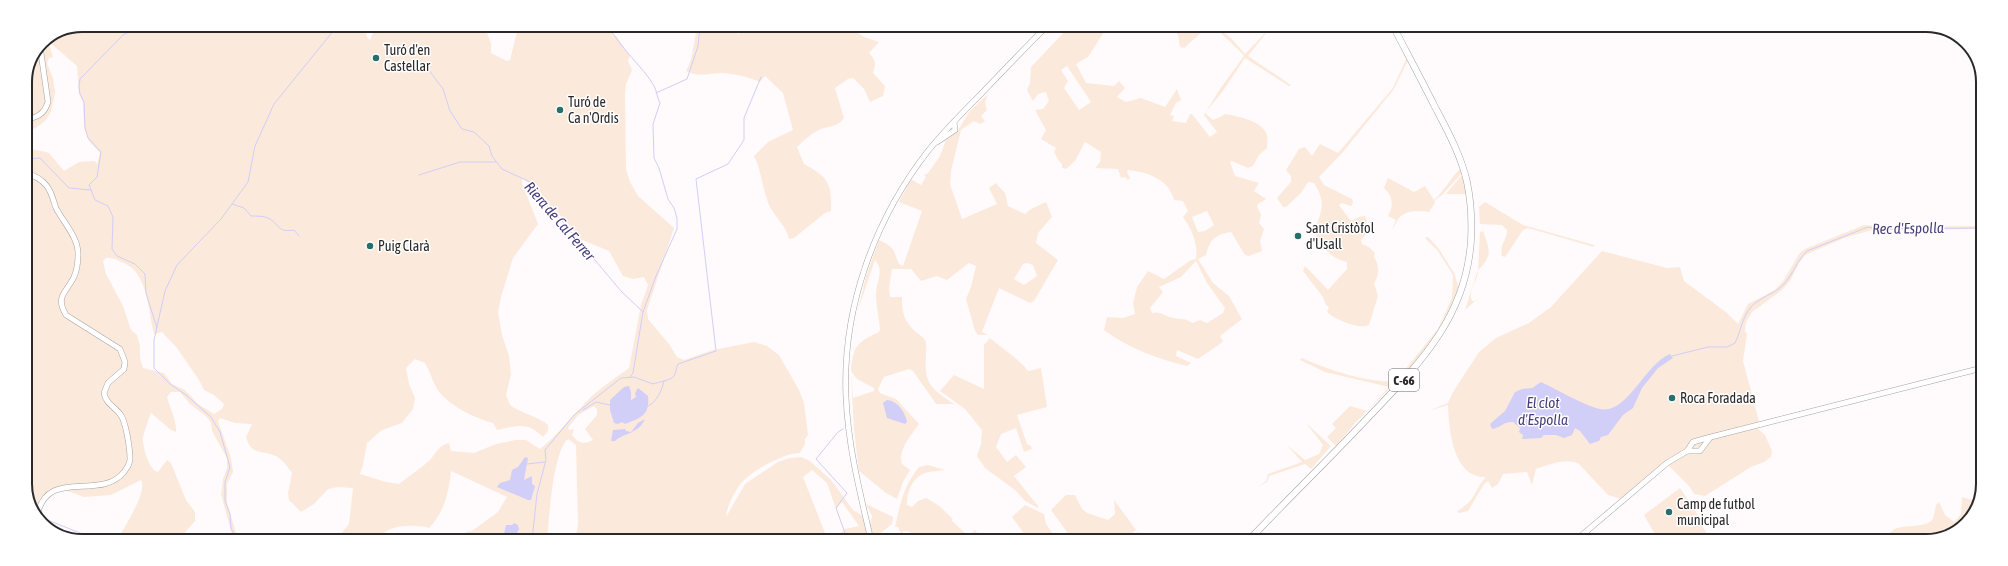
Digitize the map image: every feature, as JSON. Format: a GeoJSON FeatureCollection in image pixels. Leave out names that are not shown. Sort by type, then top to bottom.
{"type":"FeatureCollection","features":[{"type":"Feature","properties":{"kind":"highway","name":"C-66"},"geometry":{"type":"LineString","coordinates":[[1254,534],[1352,435],[1418,364],[1446,325],[1464,283],[1470,253],[1472,230],[1470,201],[1464,171],[1451,138],[1396,32]]}},
{"type":"Feature","properties":{"kind":"highway","name":"C-66"},"geometry":{"type":"LineString","coordinates":[[1260,534],[1394,395],[1429,355],[1452,321],[1464,295],[1470,272],[1475,237],[1475,219],[1467,170],[1453,136],[1399,32]]}},
{"type":"Feature","properties":{"kind":"main road"},"geometry":{"type":"LineString","coordinates":[[870,534],[848,425],[846,382],[850,332],[862,278],[876,238],[902,188],[935,144],[954,122],[1041,32]]}},
{"type":"Feature","properties":{"kind":"main road"},"geometry":{"type":"LineString","coordinates":[[32,118],[40,115],[46,108],[48,102],[41,53]]}},
{"type":"Feature","properties":{"kind":"main road"},"geometry":{"type":"LineString","coordinates":[[935,144],[956,129],[962,114]]}},
{"type":"Feature","properties":{"kind":"main road"},"geometry":{"type":"LineString","coordinates":[[954,122],[956,129]]}},
{"type":"Feature","properties":{"kind":"main road"},"geometry":{"type":"LineString","coordinates":[[32,176],[39,179],[49,189],[56,206],[78,248],[75,276],[61,300],[64,311],[74,321],[116,346],[123,354],[124,370],[108,383],[104,393],[108,403],[121,415],[123,419],[130,459],[123,474],[110,483],[102,485],[68,486],[46,496],[40,502],[39,508]]}},
{"type":"Feature","properties":{"kind":"main road"},"geometry":{"type":"LineString","coordinates":[[1583,534],[1667,463],[1687,451],[1694,442],[1699,442],[1711,437],[1976,370]]}},
{"type":"Feature","properties":{"kind":"main road"},"geometry":{"type":"LineString","coordinates":[[1687,451],[1699,452],[1711,437]]}},
{"type":"Feature","properties":{"kind":"main road"},"geometry":{"type":"LineString","coordinates":[[1699,442],[1702,447]]}},
{"type":"Feature","properties":{"kind":"main road"},"geometry":{"type":"LineString","coordinates":[[1691,446],[1693,452]]}},
{"type":"Feature","properties":{"kind":"shaded area"},"geometry":{"type":"Polygon","coordinates":[[[82,32],[366,32],[367,37],[370,40],[373,32],[487,32],[491,43],[491,53],[507,61],[510,60],[517,32],[614,32],[612,36],[616,36],[630,56],[628,61],[632,70],[626,84],[625,94],[626,169],[630,182],[638,196],[674,228],[647,310],[648,319],[669,344],[677,357],[684,360],[713,350],[754,342],[767,346],[779,355],[799,390],[804,403],[808,435],[800,453],[785,456],[767,464],[750,475],[739,486],[733,497],[726,517],[745,484],[778,462],[790,458],[801,457],[810,461],[831,480],[853,510],[863,516],[868,534],[839,534],[845,529],[859,526],[842,502],[836,509],[827,483],[812,470],[803,477],[825,534],[576,534],[578,523],[576,445],[568,439],[563,446],[555,471],[548,534],[464,534],[472,531],[498,512],[507,497],[451,471],[445,502],[438,516],[429,528],[402,526],[388,530],[383,534],[341,534],[349,524],[353,488],[338,487],[328,489],[314,504],[301,512],[289,500],[288,493],[292,473],[284,462],[273,455],[256,451],[250,447],[246,437],[252,424],[235,423],[220,418],[218,421],[231,458],[233,472],[227,484],[227,503],[236,534],[232,534],[221,494],[223,479],[227,468],[227,458],[212,431],[211,423],[207,417],[190,404],[180,392],[171,392],[167,397],[174,419],[176,432],[171,430],[151,413],[143,441],[149,463],[155,471],[158,472],[167,460],[171,463],[186,500],[195,512],[195,521],[183,534],[121,534],[141,493],[141,480],[111,495],[84,497],[57,487],[40,499],[37,506],[32,487],[32,149],[49,153],[64,171],[79,162],[95,161],[97,164],[100,153],[89,141],[84,127],[83,102],[79,94],[77,66],[51,43],[63,36],[82,32]],[[522,178],[522,183],[538,224],[513,258],[498,312],[502,335],[509,356],[511,374],[506,395],[510,405],[544,422],[548,425],[548,431],[543,437],[532,429],[522,426],[497,430],[493,423],[462,410],[441,395],[425,363],[415,359],[406,368],[409,384],[415,398],[413,409],[402,423],[382,430],[367,443],[360,474],[386,482],[399,484],[429,461],[442,446],[449,443],[451,451],[474,453],[496,444],[516,440],[526,440],[540,449],[558,433],[590,398],[629,368],[641,305],[648,285],[644,277],[633,279],[623,276],[609,251],[580,239],[565,220],[545,201],[536,188],[522,178]],[[106,258],[103,261],[106,274],[123,306],[131,330],[137,335],[143,368],[164,373],[172,384],[185,390],[198,404],[214,414],[222,409],[224,404],[214,395],[204,390],[199,380],[177,348],[162,332],[154,334],[146,294],[138,275],[132,268],[124,263],[115,259],[106,258]],[[594,406],[578,415],[568,428],[569,430],[574,429],[572,435],[576,440],[584,443],[593,440],[585,429],[597,415],[597,409],[594,406]]]}},
{"type":"Feature","properties":{"kind":"shaded area"},"geometry":{"type":"Polygon","coordinates":[[[696,32],[737,32],[738,34],[742,32],[857,32],[864,37],[879,42],[869,53],[875,62],[873,73],[885,86],[883,96],[870,102],[864,89],[853,78],[848,79],[835,88],[844,118],[836,125],[821,129],[814,133],[797,147],[804,164],[818,173],[827,182],[831,194],[831,211],[825,213],[794,238],[789,239],[788,234],[770,207],[754,156],[768,142],[793,130],[783,93],[765,76],[760,82],[747,77],[732,74],[723,73],[700,75],[691,73],[686,71],[691,60],[696,32]]]}},
{"type":"Feature","properties":{"kind":"shaded area"},"geometry":{"type":"Polygon","coordinates":[[[1064,32],[1104,32],[1088,57],[1076,64],[1086,83],[1114,86],[1119,81],[1125,88],[1117,97],[1126,102],[1141,98],[1165,107],[1177,89],[1181,100],[1176,103],[1170,115],[1174,116],[1172,121],[1186,123],[1190,114],[1192,114],[1210,137],[1217,132],[1204,115],[1205,113],[1213,120],[1225,114],[1243,118],[1255,123],[1265,130],[1267,135],[1267,148],[1259,155],[1253,166],[1248,168],[1232,161],[1230,162],[1235,176],[1259,183],[1254,191],[1266,199],[1258,204],[1257,207],[1261,215],[1259,223],[1264,229],[1260,241],[1262,251],[1249,256],[1245,255],[1231,232],[1217,236],[1211,241],[1206,255],[1198,259],[1213,283],[1229,296],[1242,319],[1220,336],[1223,341],[1220,344],[1198,359],[1177,350],[1176,356],[1191,363],[1187,366],[1144,352],[1123,342],[1104,330],[1107,317],[1123,318],[1135,314],[1133,303],[1137,287],[1148,271],[1164,279],[1191,260],[1196,259],[1196,248],[1192,232],[1183,217],[1188,211],[1183,201],[1174,200],[1167,187],[1162,182],[1150,175],[1128,170],[1127,172],[1130,178],[1128,180],[1125,177],[1121,178],[1118,169],[1095,168],[1100,162],[1101,152],[1085,142],[1075,161],[1066,169],[1062,168],[1062,164],[1054,152],[1056,148],[1041,139],[1046,130],[1035,110],[1043,109],[1049,101],[1046,92],[1038,94],[1033,101],[1027,90],[1030,83],[1031,67],[1064,32]],[[1067,66],[1061,70],[1068,81],[1064,88],[1079,110],[1091,102],[1067,66]],[[1207,211],[1192,217],[1198,232],[1205,231],[1214,225],[1207,211]],[[1196,261],[1181,277],[1159,287],[1163,292],[1150,308],[1152,313],[1159,313],[1173,318],[1187,320],[1192,323],[1200,320],[1207,323],[1223,313],[1225,308],[1207,283],[1196,261]]]}},
{"type":"Feature","properties":{"kind":"shaded area"},"geometry":{"type":"Polygon","coordinates":[[[1176,32],[1202,32],[1184,48],[1180,47],[1176,32]]]}},
{"type":"Feature","properties":{"kind":"shaded area"},"geometry":{"type":"Polygon","coordinates":[[[1220,32],[1223,32],[1231,38],[1245,54],[1267,32],[1248,56],[1291,85],[1289,86],[1245,58],[1223,91],[1206,112],[1220,89],[1244,56],[1220,32]]]}},
{"type":"Feature","properties":{"kind":"shaded area"},"geometry":{"type":"Polygon","coordinates":[[[49,45],[53,57],[49,58],[47,63],[53,78],[55,92],[51,112],[45,121],[34,129],[32,127],[33,72],[40,54],[49,45]]]}},
{"type":"Feature","properties":{"kind":"shaded area"},"geometry":{"type":"Polygon","coordinates":[[[1407,57],[1408,60],[1394,89],[1343,152],[1319,177],[1324,185],[1352,199],[1353,203],[1351,206],[1342,203],[1339,205],[1351,221],[1365,216],[1367,221],[1364,228],[1367,233],[1361,240],[1362,244],[1369,247],[1375,253],[1374,257],[1378,270],[1374,283],[1378,296],[1369,325],[1353,325],[1341,321],[1327,312],[1329,307],[1326,305],[1323,297],[1303,271],[1305,266],[1328,290],[1347,269],[1347,262],[1331,255],[1314,232],[1321,213],[1322,202],[1314,183],[1308,182],[1301,193],[1286,207],[1283,207],[1277,198],[1291,182],[1291,176],[1286,170],[1299,149],[1305,147],[1312,156],[1320,144],[1338,153],[1393,88],[1407,57]]]}},
{"type":"Feature","properties":{"kind":"shaded area"},"geometry":{"type":"Polygon","coordinates":[[[988,94],[985,102],[987,110],[981,116],[985,121],[980,124],[974,121],[961,130],[951,171],[950,184],[962,219],[997,204],[989,188],[996,183],[1005,193],[1008,206],[1025,214],[1031,209],[1046,202],[1052,217],[1038,233],[1036,243],[1058,260],[1034,301],[1030,303],[999,288],[982,332],[988,335],[978,335],[975,331],[966,299],[971,287],[976,266],[969,263],[947,280],[937,276],[921,281],[911,269],[892,269],[889,289],[890,297],[902,297],[902,308],[906,320],[926,342],[926,373],[928,379],[931,385],[940,394],[954,404],[936,404],[913,371],[909,369],[884,377],[878,389],[880,393],[896,399],[919,424],[903,448],[901,459],[902,464],[910,470],[903,482],[897,499],[886,493],[859,471],[854,430],[851,374],[853,398],[874,391],[874,388],[857,379],[851,371],[855,350],[861,342],[879,332],[880,329],[876,303],[876,289],[880,272],[878,264],[875,260],[858,310],[866,276],[879,240],[891,247],[899,264],[903,266],[922,211],[899,202],[911,179],[921,185],[926,177],[924,175],[928,173],[940,156],[946,140],[957,132],[969,112],[988,94]],[[1027,263],[1023,264],[1014,279],[1024,285],[1037,276],[1033,265],[1027,263]]]}},
{"type":"Feature","properties":{"kind":"shaded area"},"geometry":{"type":"Polygon","coordinates":[[[1460,169],[1462,173],[1443,194],[1434,201],[1435,203],[1429,212],[1417,211],[1405,213],[1399,218],[1392,229],[1396,220],[1388,216],[1392,201],[1384,188],[1388,178],[1414,192],[1425,186],[1434,200],[1460,169]]]}},
{"type":"Feature","properties":{"kind":"shaded area"},"geometry":{"type":"Polygon","coordinates":[[[1461,176],[1463,176],[1466,182],[1466,194],[1446,194],[1461,176]]]}},
{"type":"Feature","properties":{"kind":"shaded area"},"geometry":{"type":"Polygon","coordinates":[[[1485,202],[1523,225],[1594,245],[1594,247],[1528,228],[1523,230],[1505,257],[1502,256],[1502,246],[1507,230],[1502,225],[1480,224],[1479,207],[1485,202]]]}},
{"type":"Feature","properties":{"kind":"shaded area"},"geometry":{"type":"Polygon","coordinates":[[[1864,225],[1883,227],[1976,226],[1976,229],[1872,230],[1844,238],[1805,255],[1790,281],[1782,290],[1752,312],[1746,322],[1745,331],[1747,334],[1743,361],[1760,425],[1756,427],[1765,435],[1772,451],[1771,457],[1764,462],[1751,467],[1705,496],[1694,494],[1689,486],[1668,465],[1621,499],[1608,495],[1579,464],[1563,461],[1536,469],[1532,485],[1527,472],[1503,474],[1498,484],[1492,488],[1488,481],[1484,484],[1468,511],[1459,513],[1457,511],[1469,503],[1486,477],[1475,475],[1466,470],[1460,461],[1455,451],[1452,439],[1448,405],[1428,411],[1448,403],[1453,392],[1479,352],[1496,338],[1529,323],[1551,307],[1602,251],[1667,268],[1680,267],[1684,281],[1727,313],[1738,324],[1748,304],[1775,290],[1784,280],[1799,254],[1805,249],[1864,225]]]}},
{"type":"Feature","properties":{"kind":"shaded area"},"geometry":{"type":"Polygon","coordinates":[[[1483,231],[1489,252],[1483,265],[1478,270],[1480,232],[1483,231]]]}},
{"type":"Feature","properties":{"kind":"shaded area"},"geometry":{"type":"Polygon","coordinates":[[[1428,237],[1439,249],[1454,273],[1459,289],[1456,298],[1444,322],[1424,351],[1402,376],[1367,411],[1389,387],[1325,372],[1300,360],[1302,358],[1335,371],[1371,380],[1395,382],[1438,329],[1452,298],[1453,275],[1438,251],[1425,238],[1428,237]]]}},
{"type":"Feature","properties":{"kind":"shaded area"},"geometry":{"type":"Polygon","coordinates":[[[1478,270],[1471,297],[1472,301],[1481,300],[1475,301],[1465,310],[1478,270]]]}},
{"type":"Feature","properties":{"kind":"shaded area"},"geometry":{"type":"Polygon","coordinates":[[[990,338],[1015,358],[1028,371],[1041,368],[1047,407],[1017,415],[1027,444],[1031,446],[1032,449],[1024,452],[1016,428],[1001,434],[996,447],[1007,462],[1016,455],[1026,467],[1014,476],[1038,508],[1025,501],[1015,490],[985,468],[977,456],[981,444],[982,430],[965,409],[940,391],[954,375],[984,389],[984,345],[990,338]]]}},
{"type":"Feature","properties":{"kind":"shaded area"},"geometry":{"type":"Polygon","coordinates":[[[1350,406],[1367,411],[1336,446],[1327,437],[1336,428],[1332,424],[1350,406]]]}},
{"type":"Feature","properties":{"kind":"shaded area"},"geometry":{"type":"Polygon","coordinates":[[[1306,423],[1331,446],[1311,469],[1305,464],[1269,476],[1267,482],[1258,487],[1266,481],[1268,474],[1302,462],[1287,445],[1305,460],[1319,454],[1323,445],[1306,423]]]}},
{"type":"Feature","properties":{"kind":"shaded area"},"geometry":{"type":"Polygon","coordinates":[[[928,465],[945,470],[925,473],[917,478],[909,491],[907,505],[912,507],[918,501],[926,498],[938,505],[966,534],[912,534],[910,532],[903,531],[901,534],[898,527],[895,527],[906,488],[919,467],[928,465]]]}},
{"type":"Feature","properties":{"kind":"shaded area"},"geometry":{"type":"Polygon","coordinates":[[[1680,488],[1703,523],[1701,525],[1707,534],[1655,534],[1644,515],[1680,488]]]}},
{"type":"Feature","properties":{"kind":"shaded area"},"geometry":{"type":"Polygon","coordinates":[[[1066,495],[1075,495],[1082,509],[1087,513],[1108,520],[1115,514],[1114,500],[1136,530],[1130,534],[1069,534],[1051,510],[1066,495]]]}},
{"type":"Feature","properties":{"kind":"shaded area"},"geometry":{"type":"Polygon","coordinates":[[[1962,497],[1973,500],[1968,512],[1956,524],[1942,531],[1932,534],[1890,534],[1897,528],[1926,524],[1933,519],[1936,505],[1939,502],[1945,515],[1954,522],[1961,514],[1962,497]]]}},
{"type":"Feature","properties":{"kind":"shaded area"},"geometry":{"type":"Polygon","coordinates":[[[866,504],[893,517],[892,524],[879,534],[872,534],[870,525],[872,516],[866,504]]]}},
{"type":"Feature","properties":{"kind":"shaded area"},"geometry":{"type":"Polygon","coordinates":[[[1025,505],[1044,514],[1046,524],[1053,534],[1024,534],[1012,517],[1025,505]]]}},
{"type":"Feature","properties":{"kind":"shaded area"},"geometry":{"type":"Polygon","coordinates":[[[975,530],[978,534],[970,534],[975,530]]]}},
{"type":"Feature","properties":{"kind":"water","name":"El clot d'Espolla"},"geometry":{"type":"Polygon","coordinates":[[[1670,354],[1673,358],[1658,368],[1642,388],[1633,408],[1623,415],[1608,435],[1601,437],[1599,441],[1590,444],[1580,431],[1575,428],[1572,435],[1564,438],[1556,435],[1544,435],[1541,438],[1522,439],[1523,435],[1519,432],[1520,428],[1513,422],[1492,429],[1490,424],[1505,411],[1515,392],[1522,389],[1532,388],[1541,382],[1594,407],[1600,409],[1610,409],[1627,397],[1652,368],[1670,354]]]}},
{"type":"Feature","properties":{"kind":"water"},"geometry":{"type":"Polygon","coordinates":[[[629,386],[631,400],[636,397],[635,393],[638,388],[648,396],[648,408],[640,418],[636,420],[625,424],[622,422],[618,424],[614,423],[610,410],[610,400],[624,387],[629,386]]]}},
{"type":"Feature","properties":{"kind":"water"},"geometry":{"type":"Polygon","coordinates":[[[887,400],[894,402],[903,411],[907,422],[905,424],[887,418],[883,403],[887,400]]]}},
{"type":"Feature","properties":{"kind":"water"},"geometry":{"type":"Polygon","coordinates":[[[645,419],[639,428],[631,432],[638,423],[645,419]]]}},
{"type":"Feature","properties":{"kind":"water"},"geometry":{"type":"Polygon","coordinates":[[[625,429],[626,431],[631,432],[615,441],[611,441],[613,430],[625,429]]]}},
{"type":"Feature","properties":{"kind":"water"},"geometry":{"type":"Polygon","coordinates":[[[525,457],[528,458],[524,480],[532,476],[532,484],[535,486],[531,500],[497,487],[500,483],[510,480],[512,470],[518,467],[525,457]]]}},
{"type":"Feature","properties":{"kind":"water"},"geometry":{"type":"Polygon","coordinates":[[[514,523],[518,525],[519,529],[516,534],[504,534],[506,525],[512,525],[514,523]]]}},
{"type":"Feature","properties":{"kind":"waterway"},"geometry":{"type":"LineString","coordinates":[[129,32],[123,35],[80,79],[79,87],[80,94],[84,102],[85,128],[88,138],[101,152],[97,177],[89,185],[95,200],[108,206],[113,217],[112,249],[117,256],[135,264],[145,274],[146,293],[157,328]]}},
{"type":"Feature","properties":{"kind":"waterway"},"geometry":{"type":"LineString","coordinates":[[234,534],[231,528],[230,514],[225,501],[225,482],[230,467],[220,432],[211,417],[186,395],[170,384],[154,368],[154,340],[165,291],[177,265],[221,219],[248,182],[255,146],[274,104],[332,32]]}},
{"type":"Feature","properties":{"kind":"waterway"},"geometry":{"type":"LineString","coordinates":[[612,32],[647,76],[656,90],[660,103],[653,124],[654,158],[659,168],[668,199],[674,208],[677,218],[677,229],[656,276],[643,312]]}},
{"type":"Feature","properties":{"kind":"waterway"},"geometry":{"type":"LineString","coordinates":[[656,93],[687,79],[698,46],[699,32]]}},
{"type":"Feature","properties":{"kind":"waterway","name":"Riera de Cal Ferrer"},"geometry":{"type":"LineString","coordinates":[[425,65],[443,89],[450,111],[462,129],[474,132],[489,146],[492,156],[502,169],[530,182],[538,196],[562,221],[621,291],[643,312],[633,373],[630,377]]}},
{"type":"Feature","properties":{"kind":"waterway"},"geometry":{"type":"LineString","coordinates":[[533,534],[537,494],[546,460],[545,450],[574,415],[621,378],[634,377],[653,384],[665,381],[674,376],[678,364],[716,351],[696,179],[728,164],[744,140],[744,118],[761,77]]}},
{"type":"Feature","properties":{"kind":"waterway"},"geometry":{"type":"LineString","coordinates":[[32,159],[40,158],[69,188],[91,190]]}},
{"type":"Feature","properties":{"kind":"waterway"},"geometry":{"type":"LineString","coordinates":[[419,175],[460,162],[496,162]]}},
{"type":"Feature","properties":{"kind":"waterway"},"geometry":{"type":"LineString","coordinates":[[232,204],[244,208],[251,216],[262,216],[272,220],[281,229],[288,231],[294,230],[299,236]]}},
{"type":"Feature","properties":{"kind":"waterway","name":"Rec d'Espolla"},"geometry":{"type":"LineString","coordinates":[[1672,356],[1708,347],[1727,347],[1735,343],[1746,315],[1751,307],[1784,284],[1807,251],[1868,227],[1881,229],[1976,228]]}},
{"type":"Feature","properties":{"kind":"waterway"},"geometry":{"type":"LineString","coordinates":[[648,406],[654,402],[659,395],[664,381]]}},
{"type":"Feature","properties":{"kind":"waterway"},"geometry":{"type":"LineString","coordinates":[[583,410],[596,402],[610,405]]}},
{"type":"Feature","properties":{"kind":"waterway"},"geometry":{"type":"LineString","coordinates":[[843,429],[838,432],[816,459],[847,493],[836,508],[845,534]]}},
{"type":"Feature","properties":{"kind":"waterway"},"geometry":{"type":"LineString","coordinates":[[527,464],[545,462]]}},
{"type":"Feature","properties":{"kind":"waterway"},"geometry":{"type":"LineString","coordinates":[[48,520],[82,534]]}},
{"type":"Feature","properties":{"kind":"place","name":"Turó d'en Castellar"},"geometry":{"type":"Point","coordinates":[376,58]}},
{"type":"Feature","properties":{"kind":"place","name":"Turó de Ca n'Ordis"},"geometry":{"type":"Point","coordinates":[560,110]}},
{"type":"Feature","properties":{"kind":"place","name":"Sant Cristòfol d'Usall"},"geometry":{"type":"Point","coordinates":[1298,236]}},
{"type":"Feature","properties":{"kind":"place","name":"Puig Clarà"},"geometry":{"type":"Point","coordinates":[370,246]}},
{"type":"Feature","properties":{"kind":"place","name":"Roca Foradada"},"geometry":{"type":"Point","coordinates":[1672,398]}},
{"type":"Feature","properties":{"kind":"place","name":"Camp de futbol municipal"},"geometry":{"type":"Point","coordinates":[1669,512]}}]}
